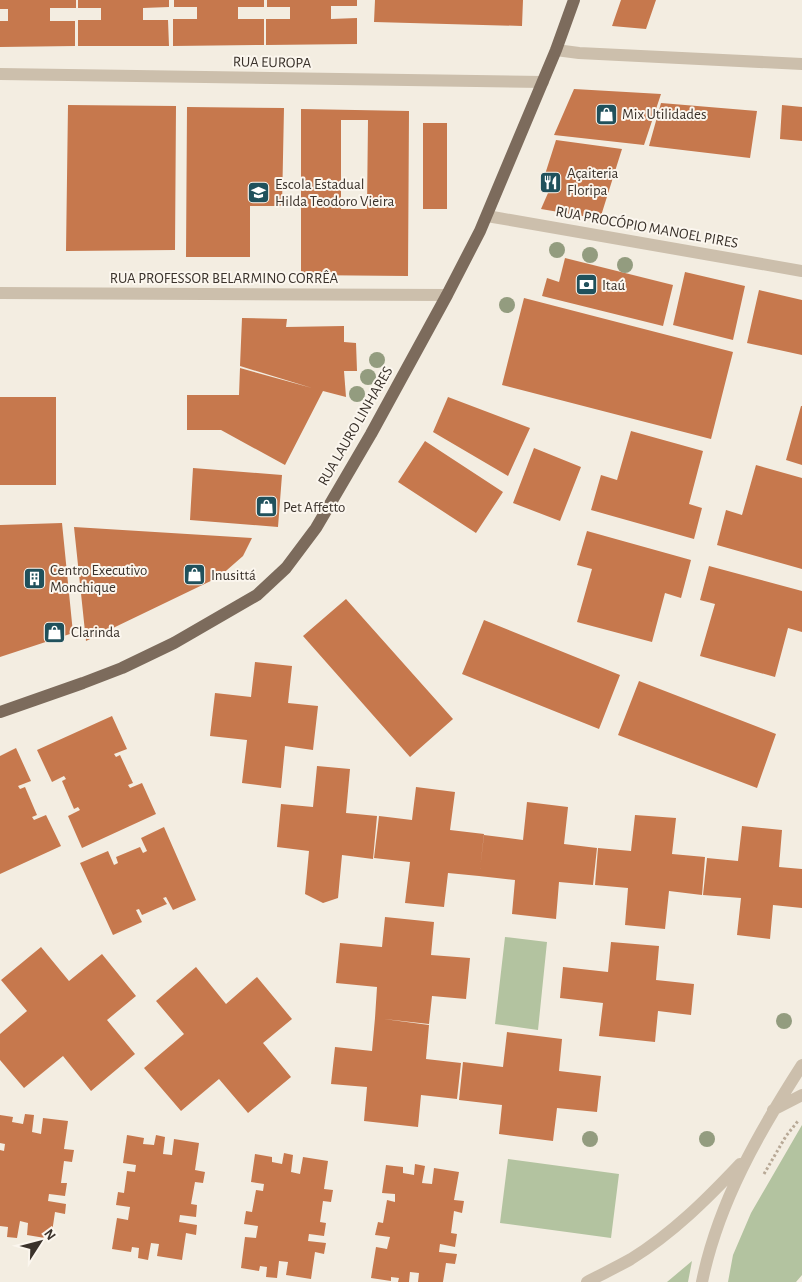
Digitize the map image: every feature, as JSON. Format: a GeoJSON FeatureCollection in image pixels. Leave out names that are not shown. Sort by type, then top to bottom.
{"type":"FeatureCollection","features":[{"type":"Feature","properties":{"kind":"main road","name":"RUA LAURO LINHARES"},"geometry":{"type":"LineString","coordinates":[[0,712],[122,668],[174,643],[257,595],[286,568],[316,528],[371,434],[447,295],[487,216],[556,50],[574,0]]}},
{"type":"Feature","properties":{"kind":"street"},"geometry":{"type":"LineString","coordinates":[[556,50],[579,53],[802,64]]}},
{"type":"Feature","properties":{"kind":"street","name":"RUA EUROPA"},"geometry":{"type":"LineString","coordinates":[[0,74],[543,82]]}},
{"type":"Feature","properties":{"kind":"street","name":"RUA PROCÓPIO MANOEL PIRES"},"geometry":{"type":"LineString","coordinates":[[487,216],[802,271]]}},
{"type":"Feature","properties":{"kind":"street","name":"RUA PROFESSOR BELARMINO CORRÊA"},"geometry":{"type":"LineString","coordinates":[[0,293],[447,295]]}},
{"type":"Feature","properties":{"kind":"street"},"geometry":{"type":"LineString","coordinates":[[702,1282],[707,1257],[723,1212],[748,1156],[773,1110],[802,1065]]}},
{"type":"Feature","properties":{"kind":"street"},"geometry":{"type":"LineString","coordinates":[[773,1110],[802,1095]]}},
{"type":"Feature","properties":{"kind":"street"},"geometry":{"type":"LineString","coordinates":[[587,1282],[631,1259],[666,1234],[700,1206],[748,1156]]}},
{"type":"Feature","properties":{"kind":"green space"},"geometry":{"type":"Polygon","coordinates":[[[505,937],[547,942],[538,1030],[495,1024],[505,937]]]}},
{"type":"Feature","properties":{"kind":"green space"},"geometry":{"type":"Polygon","coordinates":[[[802,1125],[802,1275],[796,1282],[728,1282],[733,1255],[751,1213],[802,1125]]]}},
{"type":"Feature","properties":{"kind":"green space"},"geometry":{"type":"Polygon","coordinates":[[[508,1159],[619,1174],[611,1238],[500,1223],[508,1159]]]}},
{"type":"Feature","properties":{"kind":"green space"},"geometry":{"type":"Polygon","coordinates":[[[692,1261],[688,1282],[667,1282],[692,1261]]]}},
{"type":"Feature","properties":{"kind":"building"},"geometry":{"type":"Polygon","coordinates":[[[0,0],[76,0],[76,8],[50,8],[50,21],[75,21],[75,46],[0,47],[0,21],[8,21],[8,9],[0,9],[0,0]]]}},
{"type":"Feature","properties":{"kind":"building"},"geometry":{"type":"Polygon","coordinates":[[[78,0],[169,0],[169,7],[143,8],[143,20],[168,20],[169,46],[78,46],[78,20],[101,20],[101,8],[78,8],[78,0]]]}},
{"type":"Feature","properties":{"kind":"building"},"geometry":{"type":"Polygon","coordinates":[[[174,0],[264,0],[264,7],[238,7],[238,19],[264,19],[264,45],[173,46],[173,19],[197,19],[197,7],[174,7],[174,0]]]}},
{"type":"Feature","properties":{"kind":"building"},"geometry":{"type":"Polygon","coordinates":[[[267,0],[357,0],[357,6],[331,6],[331,19],[357,18],[357,44],[266,45],[266,19],[290,19],[290,7],[267,7],[267,0]]]}},
{"type":"Feature","properties":{"kind":"building"},"geometry":{"type":"Polygon","coordinates":[[[375,0],[523,0],[522,26],[374,22],[375,0]]]}},
{"type":"Feature","properties":{"kind":"building"},"geometry":{"type":"Polygon","coordinates":[[[621,0],[656,0],[646,29],[612,26],[621,0]]]}},
{"type":"Feature","properties":{"kind":"building","name":"Mix Utilidades"},"geometry":{"type":"Polygon","coordinates":[[[574,89],[661,94],[644,145],[554,135],[574,89]]]}},
{"type":"Feature","properties":{"kind":"building"},"geometry":{"type":"Polygon","coordinates":[[[661,103],[757,111],[750,158],[649,146],[661,103]]]}},
{"type":"Feature","properties":{"kind":"building"},"geometry":{"type":"Polygon","coordinates":[[[68,105],[176,106],[175,250],[66,251],[68,105]]]}},
{"type":"Feature","properties":{"kind":"building"},"geometry":{"type":"Polygon","coordinates":[[[782,105],[802,107],[802,141],[780,139],[782,105]]]}},
{"type":"Feature","properties":{"kind":"building"},"geometry":{"type":"Polygon","coordinates":[[[187,107],[284,108],[282,206],[250,206],[250,257],[186,257],[187,107]]]}},
{"type":"Feature","properties":{"kind":"building"},"geometry":{"type":"Polygon","coordinates":[[[301,109],[409,111],[408,276],[301,275],[301,109]],[[341,120],[341,209],[367,209],[368,120],[341,120]]]}},
{"type":"Feature","properties":{"kind":"building"},"geometry":{"type":"Polygon","coordinates":[[[423,123],[447,123],[447,209],[423,209],[423,123]]]}},
{"type":"Feature","properties":{"kind":"building"},"geometry":{"type":"Polygon","coordinates":[[[556,140],[622,149],[600,219],[541,209],[548,193],[540,190],[556,140]]]}},
{"type":"Feature","properties":{"kind":"building"},"geometry":{"type":"Polygon","coordinates":[[[565,258],[673,285],[663,326],[542,296],[547,278],[559,282],[565,258]]]}},
{"type":"Feature","properties":{"kind":"building"},"geometry":{"type":"Polygon","coordinates":[[[685,272],[745,286],[733,340],[673,325],[685,272]]]}},
{"type":"Feature","properties":{"kind":"building"},"geometry":{"type":"Polygon","coordinates":[[[759,290],[802,300],[802,355],[747,343],[759,290]]]}},
{"type":"Feature","properties":{"kind":"building"},"geometry":{"type":"Polygon","coordinates":[[[524,298],[733,352],[711,439],[502,385],[524,298]]]}},
{"type":"Feature","properties":{"kind":"building"},"geometry":{"type":"Polygon","coordinates":[[[242,318],[287,319],[286,327],[344,326],[344,342],[356,343],[357,371],[344,371],[346,397],[323,391],[285,465],[221,430],[187,430],[187,395],[239,395],[240,368],[312,388],[240,366],[242,318]]]}},
{"type":"Feature","properties":{"kind":"building"},"geometry":{"type":"Polygon","coordinates":[[[0,397],[56,397],[56,485],[0,485],[0,397]]]}},
{"type":"Feature","properties":{"kind":"building"},"geometry":{"type":"Polygon","coordinates":[[[448,397],[530,428],[508,476],[433,432],[448,397]]]}},
{"type":"Feature","properties":{"kind":"building"},"geometry":{"type":"Polygon","coordinates":[[[802,406],[802,465],[786,460],[802,406]]]}},
{"type":"Feature","properties":{"kind":"building"},"geometry":{"type":"Polygon","coordinates":[[[631,431],[703,451],[689,504],[702,508],[694,539],[591,510],[601,475],[617,480],[631,431]]]}},
{"type":"Feature","properties":{"kind":"building"},"geometry":{"type":"Polygon","coordinates":[[[425,441],[503,492],[476,533],[398,482],[425,441]]]}},
{"type":"Feature","properties":{"kind":"building"},"geometry":{"type":"Polygon","coordinates":[[[534,448],[581,467],[560,521],[513,503],[534,448]]]}},
{"type":"Feature","properties":{"kind":"building"},"geometry":{"type":"Polygon","coordinates":[[[756,465],[802,478],[802,569],[717,545],[726,510],[742,515],[756,465]]]}},
{"type":"Feature","properties":{"kind":"building"},"geometry":{"type":"Polygon","coordinates":[[[193,468],[282,475],[278,527],[190,520],[193,468]]]}},
{"type":"Feature","properties":{"kind":"building","name":"Centro Executivo Monchique"},"geometry":{"type":"Polygon","coordinates":[[[62,523],[73,633],[0,657],[0,525],[62,523]]]}},
{"type":"Feature","properties":{"kind":"building"},"geometry":{"type":"Polygon","coordinates":[[[74,527],[252,538],[243,556],[219,577],[86,641],[74,527]]]}},
{"type":"Feature","properties":{"kind":"building"},"geometry":{"type":"Polygon","coordinates":[[[587,531],[691,560],[681,598],[665,593],[652,642],[577,622],[592,569],[577,565],[587,531]]]}},
{"type":"Feature","properties":{"kind":"building"},"geometry":{"type":"Polygon","coordinates":[[[709,566],[802,591],[802,632],[788,628],[775,677],[700,656],[715,604],[700,600],[709,566]]]}},
{"type":"Feature","properties":{"kind":"building"},"geometry":{"type":"Polygon","coordinates":[[[346,599],[453,719],[410,757],[303,636],[346,599]]]}},
{"type":"Feature","properties":{"kind":"building"},"geometry":{"type":"Polygon","coordinates":[[[484,620],[620,675],[599,729],[462,674],[484,620]]]}},
{"type":"Feature","properties":{"kind":"building"},"geometry":{"type":"Polygon","coordinates":[[[255,662],[292,666],[288,703],[318,706],[313,750],[285,746],[281,788],[242,783],[247,740],[210,736],[215,693],[251,697],[255,662]]]}},
{"type":"Feature","properties":{"kind":"building"},"geometry":{"type":"Polygon","coordinates":[[[639,681],[776,734],[757,788],[618,735],[639,681]]]}},
{"type":"Feature","properties":{"kind":"building"},"geometry":{"type":"Polygon","coordinates":[[[112,716],[127,749],[114,754],[116,757],[120,755],[133,783],[128,785],[130,788],[142,783],[156,814],[82,848],[68,816],[80,810],[78,807],[74,809],[62,781],[66,779],[64,776],[52,782],[37,750],[112,716]]]}},
{"type":"Feature","properties":{"kind":"building"},"geometry":{"type":"Polygon","coordinates":[[[16,748],[31,781],[18,786],[20,789],[25,787],[37,815],[32,817],[34,820],[46,815],[61,846],[0,874],[0,756],[16,748]]]}},
{"type":"Feature","properties":{"kind":"building"},"geometry":{"type":"Polygon","coordinates":[[[317,766],[350,769],[346,813],[377,816],[373,859],[342,855],[338,898],[323,903],[305,894],[309,851],[277,847],[281,804],[313,807],[317,766]]]}},
{"type":"Feature","properties":{"kind":"building"},"geometry":{"type":"Polygon","coordinates":[[[416,787],[455,792],[450,830],[484,834],[480,869],[484,835],[523,840],[527,802],[568,807],[564,844],[597,848],[593,885],[559,882],[556,919],[512,914],[515,880],[479,876],[448,873],[444,907],[405,903],[410,862],[374,858],[379,816],[412,820],[416,787]]]}},
{"type":"Feature","properties":{"kind":"building"},"geometry":{"type":"Polygon","coordinates":[[[635,815],[676,818],[672,854],[705,857],[702,895],[669,891],[665,929],[625,925],[628,888],[595,885],[598,848],[631,851],[635,815]]]}},
{"type":"Feature","properties":{"kind":"building"},"geometry":{"type":"Polygon","coordinates":[[[742,826],[782,830],[779,867],[802,869],[802,908],[773,905],[770,939],[737,935],[741,898],[703,895],[707,858],[738,861],[742,826]]]}},
{"type":"Feature","properties":{"kind":"building"},"geometry":{"type":"Polygon","coordinates":[[[164,827],[196,900],[173,910],[166,897],[163,898],[167,904],[142,915],[139,909],[136,910],[142,922],[113,935],[80,863],[108,851],[114,865],[118,863],[116,857],[140,847],[143,853],[147,851],[141,838],[164,827]]]}},
{"type":"Feature","properties":{"kind":"building"},"geometry":{"type":"Polygon","coordinates":[[[385,917],[434,922],[431,955],[470,958],[466,999],[432,996],[429,1024],[384,1019],[429,1025],[426,1059],[461,1063],[457,1099],[421,1095],[418,1127],[364,1121],[367,1087],[331,1084],[335,1047],[372,1051],[377,987],[336,983],[340,943],[382,947],[385,917]]]}},
{"type":"Feature","properties":{"kind":"building"},"geometry":{"type":"Polygon","coordinates":[[[611,942],[659,946],[656,980],[694,984],[691,1015],[658,1011],[655,1042],[599,1036],[603,1003],[560,998],[563,967],[608,972],[611,942]]]}},
{"type":"Feature","properties":{"kind":"building"},"geometry":{"type":"Polygon","coordinates":[[[41,947],[69,981],[102,954],[136,996],[107,1020],[135,1054],[91,1091],[63,1056],[24,1088],[0,1060],[0,1034],[27,1011],[1,980],[41,947]]]}},
{"type":"Feature","properties":{"kind":"building"},"geometry":{"type":"Polygon","coordinates":[[[196,967],[226,1004],[257,977],[292,1019],[263,1043],[291,1077],[248,1113],[219,1079],[181,1111],[144,1068],[184,1034],[156,1001],[196,967]]]}},
{"type":"Feature","properties":{"kind":"building"},"geometry":{"type":"Polygon","coordinates":[[[507,1032],[562,1039],[559,1071],[601,1076],[597,1112],[557,1108],[553,1141],[499,1134],[502,1105],[459,1100],[463,1062],[503,1067],[507,1032]]]}},
{"type":"Feature","properties":{"kind":"building"},"geometry":{"type":"Polygon","coordinates":[[[25,1114],[34,1115],[32,1132],[41,1134],[43,1118],[68,1121],[64,1149],[74,1150],[72,1162],[64,1161],[61,1183],[67,1183],[65,1196],[49,1194],[48,1201],[66,1204],[65,1214],[55,1212],[51,1239],[27,1235],[28,1223],[20,1221],[17,1238],[7,1237],[8,1227],[0,1226],[0,1150],[4,1151],[5,1144],[0,1143],[0,1115],[13,1117],[12,1122],[23,1124],[25,1114]]]}},
{"type":"Feature","properties":{"kind":"building"},"geometry":{"type":"Polygon","coordinates":[[[127,1135],[144,1138],[143,1144],[154,1145],[156,1135],[165,1137],[163,1154],[172,1155],[174,1139],[199,1143],[195,1170],[205,1172],[203,1183],[195,1182],[191,1204],[197,1205],[196,1217],[180,1215],[179,1222],[197,1225],[196,1235],[186,1233],[182,1260],[157,1256],[159,1244],[151,1243],[148,1260],[138,1258],[139,1248],[132,1247],[131,1252],[112,1249],[117,1218],[128,1220],[130,1207],[116,1205],[118,1192],[124,1193],[127,1171],[135,1172],[136,1165],[123,1163],[127,1135]]]}},
{"type":"Feature","properties":{"kind":"building"},"geometry":{"type":"Polygon","coordinates":[[[284,1153],[293,1155],[291,1172],[300,1174],[303,1157],[328,1161],[324,1189],[333,1190],[331,1202],[323,1201],[320,1222],[326,1223],[324,1236],[309,1234],[308,1241],[326,1243],[324,1254],[315,1252],[311,1279],[286,1275],[288,1262],[279,1261],[277,1278],[266,1277],[267,1267],[260,1266],[259,1271],[241,1268],[245,1237],[256,1238],[258,1226],[244,1224],[246,1211],[252,1212],[256,1190],[263,1191],[264,1184],[251,1182],[255,1154],[272,1157],[272,1162],[282,1164],[284,1153]]]}},
{"type":"Feature","properties":{"kind":"building"},"geometry":{"type":"Polygon","coordinates":[[[415,1164],[425,1166],[422,1183],[432,1184],[434,1168],[459,1172],[454,1200],[464,1201],[462,1213],[454,1211],[451,1233],[457,1234],[455,1247],[440,1244],[439,1252],[457,1254],[455,1264],[446,1263],[443,1282],[418,1282],[419,1273],[410,1272],[409,1282],[398,1282],[399,1278],[391,1277],[391,1281],[371,1278],[376,1247],[387,1249],[390,1237],[375,1235],[378,1222],[383,1223],[387,1200],[395,1202],[395,1194],[382,1193],[386,1165],[403,1167],[403,1173],[414,1175],[415,1164]]]}},
{"type":"Feature","properties":{"kind":"place","name":"Mix Utilidades"},"geometry":{"type":"Point","coordinates":[606,114]}},
{"type":"Feature","properties":{"kind":"place","name":"Açaiteria Floripa"},"geometry":{"type":"Point","coordinates":[551,182]}},
{"type":"Feature","properties":{"kind":"place","name":"Escola Estadual Hilda Teodoro Vieira"},"geometry":{"type":"Point","coordinates":[259,193]}},
{"type":"Feature","properties":{"kind":"place","name":"Itaú"},"geometry":{"type":"Point","coordinates":[586,285]}},
{"type":"Feature","properties":{"kind":"place","name":"Pet Affetto"},"geometry":{"type":"Point","coordinates":[267,507]}},
{"type":"Feature","properties":{"kind":"place","name":"Inusittá"},"geometry":{"type":"Point","coordinates":[195,575]}},
{"type":"Feature","properties":{"kind":"place","name":"Centro Executivo Monchique"},"geometry":{"type":"Point","coordinates":[34,579]}},
{"type":"Feature","properties":{"kind":"place","name":"Clarinda"},"geometry":{"type":"Point","coordinates":[55,632]}}]}
